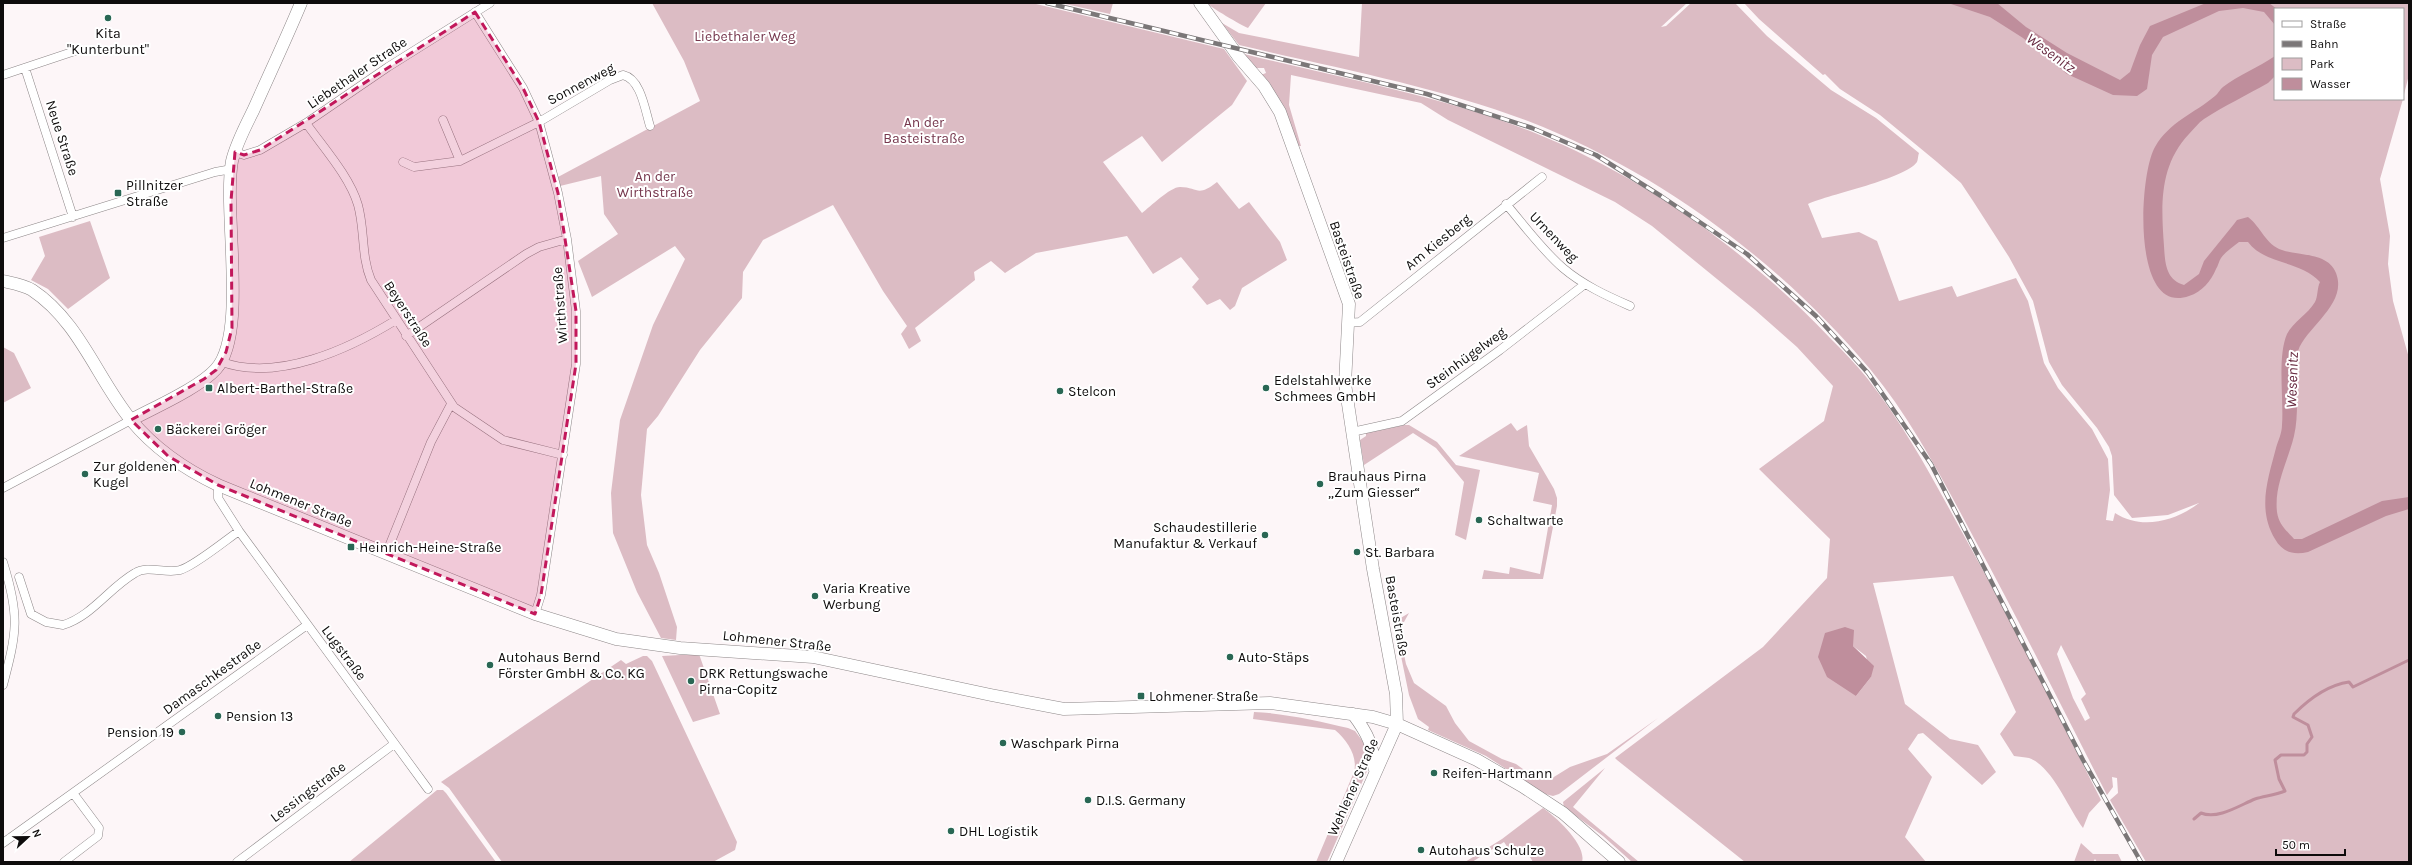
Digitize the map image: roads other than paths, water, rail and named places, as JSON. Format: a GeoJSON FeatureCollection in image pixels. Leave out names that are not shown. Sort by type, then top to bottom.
{"type":"FeatureCollection","features":[{"type":"Feature","properties":{"kind":"main road"},"geometry":{"type":"LineString","coordinates":[[131,420],[204,379],[222,362],[232,328],[232,169],[235,152],[301,3]]}},
{"type":"Feature","properties":{"kind":"main road","name":"Basteistraße"},"geometry":{"type":"LineString","coordinates":[[1200,3],[1241,59],[1264,86],[1280,112],[1327,249],[1347,297],[1348,323],[1345,384],[1396,694],[1397,724]]}},
{"type":"Feature","properties":{"kind":"main road","name":"Lohmener Straße"},"geometry":{"type":"LineString","coordinates":[[3,281],[30,289],[52,306],[73,330],[131,420],[168,456],[187,470],[218,485],[535,614],[616,639],[680,648],[812,657],[1064,709],[1270,703],[1374,717],[1397,724],[1477,760],[1554,805],[1619,862]]}},
{"type":"Feature","properties":{"kind":"main road"},"geometry":{"type":"LineString","coordinates":[[1353,714],[1367,733],[1374,751],[1375,774]]}},
{"type":"Feature","properties":{"kind":"main road","name":"Wehlener Straße"},"geometry":{"type":"LineString","coordinates":[[1336,862],[1397,724]]}},
{"type":"Feature","properties":{"kind":"street","name":"Liebethaler Straße"},"geometry":{"type":"LineString","coordinates":[[235,152],[244,155],[260,150],[306,123],[388,67],[490,3]]}},
{"type":"Feature","properties":{"kind":"street","name":"Wirthstraße"},"geometry":{"type":"LineString","coordinates":[[475,12],[523,88],[539,122],[558,193],[567,239],[576,311],[576,350],[563,455],[541,596],[535,614]]}},
{"type":"Feature","properties":{"kind":"street"},"geometry":{"type":"LineString","coordinates":[[3,75],[78,50]]}},
{"type":"Feature","properties":{"kind":"street","name":"Neue Straße"},"geometry":{"type":"LineString","coordinates":[[25,68],[73,217]]}},
{"type":"Feature","properties":{"kind":"street","name":"Sonnenweg"},"geometry":{"type":"LineString","coordinates":[[403,162],[414,167],[460,161],[539,122],[610,80],[623,75],[632,78],[638,87],[650,126]]}},
{"type":"Feature","properties":{"kind":"street"},"geometry":{"type":"LineString","coordinates":[[443,120],[460,161]]}},
{"type":"Feature","properties":{"kind":"street","name":"Beyerstraße"},"geometry":{"type":"LineString","coordinates":[[306,123],[354,194],[361,220],[367,272],[406,336],[451,404],[503,440],[563,455]]}},
{"type":"Feature","properties":{"kind":"street"},"geometry":{"type":"LineString","coordinates":[[3,238],[215,172],[232,169]]}},
{"type":"Feature","properties":{"kind":"street","name":"Am Kiesberg"},"geometry":{"type":"LineString","coordinates":[[1348,323],[1360,322],[1506,204],[1542,177]]}},
{"type":"Feature","properties":{"kind":"street","name":"Urnenweg"},"geometry":{"type":"LineString","coordinates":[[1506,204],[1549,255],[1585,284],[1630,306]]}},
{"type":"Feature","properties":{"kind":"street"},"geometry":{"type":"LineString","coordinates":[[406,336],[526,254],[540,247],[567,239]]}},
{"type":"Feature","properties":{"kind":"street","name":"Steinhügelweg"},"geometry":{"type":"LineString","coordinates":[[1352,432],[1402,421],[1500,350],[1585,284]]}},
{"type":"Feature","properties":{"kind":"street"},"geometry":{"type":"LineString","coordinates":[[222,362],[255,367],[288,365],[310,360],[352,346],[396,320]]}},
{"type":"Feature","properties":{"kind":"street"},"geometry":{"type":"LineString","coordinates":[[386,554],[431,442],[451,404]]}},
{"type":"Feature","properties":{"kind":"street"},"geometry":{"type":"LineString","coordinates":[[3,488],[131,420]]}},
{"type":"Feature","properties":{"kind":"street","name":"Lugstraße"},"geometry":{"type":"LineString","coordinates":[[218,485],[218,498],[239,531],[428,790]]}},
{"type":"Feature","properties":{"kind":"street"},"geometry":{"type":"LineString","coordinates":[[20,577],[31,614],[46,622],[63,625],[69,623],[106,598],[115,587],[135,573],[143,570],[180,570],[239,531]]}},
{"type":"Feature","properties":{"kind":"street"},"geometry":{"type":"LineString","coordinates":[[3,562],[15,602],[16,619],[15,636],[3,685]]}},
{"type":"Feature","properties":{"kind":"street","name":"Damaschkestraße"},"geometry":{"type":"LineString","coordinates":[[3,843],[307,625]]}},
{"type":"Feature","properties":{"kind":"street","name":"Lessingstraße"},"geometry":{"type":"LineString","coordinates":[[237,862],[394,744]]}},
{"type":"Feature","properties":{"kind":"street"},"geometry":{"type":"LineString","coordinates":[[64,862],[98,836],[99,828],[73,793]]}},
{"type":"Feature","properties":{"kind":"water","name":"Wesenitz"},"geometry":{"type":"Polygon","coordinates":[[[1948,3],[1997,3],[2026,27],[2067,53],[2120,80],[2130,72],[2140,45],[2150,26],[2206,3],[2269,3],[2276,8],[2274,8],[2274,24],[2264,12],[2243,8],[2219,11],[2163,37],[2152,55],[2147,89],[2137,96],[2113,95],[2067,74],[2023,38],[1990,17],[1948,3]]]}},
{"type":"Feature","properties":{"kind":"water","name":"Wesenitz"},"geometry":{"type":"Polygon","coordinates":[[[2274,57],[2274,77],[2268,83],[2200,122],[2179,146],[2172,159],[2164,187],[2162,216],[2165,259],[2168,270],[2173,279],[2184,285],[2199,274],[2204,261],[2237,220],[2248,217],[2276,248],[2320,258],[2332,266],[2336,273],[2338,284],[2332,305],[2309,333],[2297,353],[2296,428],[2279,483],[2277,512],[2279,520],[2294,539],[2302,539],[2382,501],[2409,497],[2409,509],[2386,516],[2308,552],[2298,553],[2289,552],[2278,544],[2266,516],[2265,505],[2267,483],[2282,428],[2282,354],[2284,343],[2290,330],[2315,302],[2320,282],[2303,270],[2264,255],[2248,242],[2239,242],[2220,259],[2212,278],[2206,286],[2189,296],[2170,297],[2157,285],[2149,265],[2144,240],[2143,212],[2145,185],[2149,162],[2155,147],[2161,138],[2175,124],[2207,102],[2222,88],[2241,75],[2274,57]]]}},
{"type":"Feature","properties":{"kind":"water"},"geometry":{"type":"Polygon","coordinates":[[[1845,627],[1854,630],[1853,646],[1874,666],[1871,677],[1856,696],[1827,677],[1818,657],[1825,633],[1845,627]]]}},
{"type":"Feature","properties":{"kind":"waterway"},"geometry":{"type":"LineString","coordinates":[[2194,819],[2201,813],[2208,815],[2222,813],[2255,799],[2285,791],[2279,779],[2275,760],[2281,755],[2304,755],[2307,752],[2307,744],[2312,737],[2308,725],[2293,717],[2294,714],[2319,694],[2334,686],[2349,682],[2353,687],[2409,660]]}},
{"type":"Feature","properties":{"kind":"railway"},"geometry":{"type":"LineString","coordinates":[[1047,3],[1427,94],[1532,128],[1596,155],[1661,196],[1747,254],[1816,316],[1868,373],[1931,464],[2083,760],[2141,862]]}},
{"type":"Feature","properties":{"kind":"place","name":"Kita \"Kunterbunt\""},"geometry":{"type":"Point","coordinates":[108,18]}},
{"type":"Feature","properties":{"kind":"place","name":"Pillnitzer Straße"},"geometry":{"type":"Point","coordinates":[118,193]}},
{"type":"Feature","properties":{"kind":"place","name":"Albert-Barthel-Straße"},"geometry":{"type":"Point","coordinates":[209,388]}},
{"type":"Feature","properties":{"kind":"place","name":"Edelstahlwerke Schmees GmbH"},"geometry":{"type":"Point","coordinates":[1266,388]}},
{"type":"Feature","properties":{"kind":"place","name":"Stelcon"},"geometry":{"type":"Point","coordinates":[1060,391]}},
{"type":"Feature","properties":{"kind":"place","name":"Bäckerei Gröger"},"geometry":{"type":"Point","coordinates":[158,429]}},
{"type":"Feature","properties":{"kind":"place","name":"Zur goldenen Kugel"},"geometry":{"type":"Point","coordinates":[85,474]}},
{"type":"Feature","properties":{"kind":"place","name":"Brauhaus Pirna „Zum Giesser“"},"geometry":{"type":"Point","coordinates":[1320,484]}},
{"type":"Feature","properties":{"kind":"place","name":"Schaltwarte"},"geometry":{"type":"Point","coordinates":[1479,520]}},
{"type":"Feature","properties":{"kind":"place","name":"Schaudestillerie Manufaktur & Verkauf"},"geometry":{"type":"Point","coordinates":[1265,535]}},
{"type":"Feature","properties":{"kind":"place","name":"Heinrich-Heine-Straße"},"geometry":{"type":"Point","coordinates":[351,547]}},
{"type":"Feature","properties":{"kind":"place","name":"St. Barbara"},"geometry":{"type":"Point","coordinates":[1357,552]}},
{"type":"Feature","properties":{"kind":"place","name":"Varia Kreative Werbung"},"geometry":{"type":"Point","coordinates":[815,596]}},
{"type":"Feature","properties":{"kind":"place","name":"Auto-Stäps"},"geometry":{"type":"Point","coordinates":[1230,657]}},
{"type":"Feature","properties":{"kind":"place","name":"Autohaus Bernd Förster GmbH & Co. KG"},"geometry":{"type":"Point","coordinates":[490,665]}},
{"type":"Feature","properties":{"kind":"place","name":"DRK Rettungswache Pirna-Copitz"},"geometry":{"type":"Point","coordinates":[691,681]}},
{"type":"Feature","properties":{"kind":"place","name":"Lohmener Straße"},"geometry":{"type":"Point","coordinates":[1141,696]}},
{"type":"Feature","properties":{"kind":"place","name":"Pension 13"},"geometry":{"type":"Point","coordinates":[218,716]}},
{"type":"Feature","properties":{"kind":"place","name":"Pension 19"},"geometry":{"type":"Point","coordinates":[182,732]}},
{"type":"Feature","properties":{"kind":"place","name":"Waschpark Pirna"},"geometry":{"type":"Point","coordinates":[1003,743]}},
{"type":"Feature","properties":{"kind":"place","name":"Reifen-Hartmann"},"geometry":{"type":"Point","coordinates":[1434,773]}},
{"type":"Feature","properties":{"kind":"place","name":"D.I.S. Germany"},"geometry":{"type":"Point","coordinates":[1088,800]}},
{"type":"Feature","properties":{"kind":"place","name":"DHL Logistik"},"geometry":{"type":"Point","coordinates":[951,831]}},
{"type":"Feature","properties":{"kind":"place","name":"Autohaus Schulze"},"geometry":{"type":"Point","coordinates":[1421,850]}},
{"type":"Feature","properties":{"kind":"park label","name":"Liebethaler Weg"},"geometry":{"type":"Point","coordinates":[745,36]}},
{"type":"Feature","properties":{"kind":"park label","name":"An der Basteistraße"},"geometry":{"type":"Point","coordinates":[924,130]}},
{"type":"Feature","properties":{"kind":"park label","name":"An der Wirthstraße"},"geometry":{"type":"Point","coordinates":[655,184]}}]}
